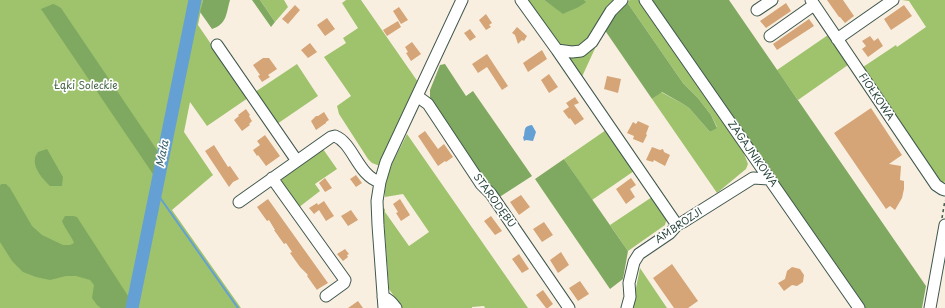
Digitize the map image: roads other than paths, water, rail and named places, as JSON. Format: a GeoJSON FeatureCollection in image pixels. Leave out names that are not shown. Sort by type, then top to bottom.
{"type":"FeatureCollection","features":[{"type":"Feature","properties":{"kind":"street"},"geometry":{"type":"LineString","coordinates":[[384,308],[377,201],[380,182],[386,162],[462,0]]}},
{"type":"Feature","properties":{"kind":"street"},"geometry":{"type":"LineString","coordinates":[[521,0],[677,225]]}},
{"type":"Feature","properties":{"kind":"street"},"geometry":{"type":"LineString","coordinates":[[557,50],[572,52],[581,51],[592,42],[611,11],[622,0]]}},
{"type":"Feature","properties":{"kind":"street","name":"ZAGAJNIKOWA"},"geometry":{"type":"LineString","coordinates":[[645,0],[859,308]]}},
{"type":"Feature","properties":{"kind":"street"},"geometry":{"type":"LineString","coordinates":[[757,10],[772,0]]}},
{"type":"Feature","properties":{"kind":"street"},"geometry":{"type":"LineString","coordinates":[[837,39],[893,0]]}},
{"type":"Feature","properties":{"kind":"street"},"geometry":{"type":"LineString","coordinates":[[770,36],[812,2]]}},
{"type":"Feature","properties":{"kind":"street","name":"FIOŁKOWA"},"geometry":{"type":"LineString","coordinates":[[812,2],[936,185],[945,190]]}},
{"type":"Feature","properties":{"kind":"street"},"geometry":{"type":"LineString","coordinates":[[217,44],[297,161]]}},
{"type":"Feature","properties":{"kind":"street","name":"STARODĘBU"},"geometry":{"type":"LineString","coordinates":[[417,96],[428,104],[467,164],[481,184],[491,194],[569,308]]}},
{"type":"Feature","properties":{"kind":"street"},"geometry":{"type":"LineString","coordinates":[[239,202],[331,137],[335,136],[342,141],[368,176],[380,182]]}},
{"type":"Feature","properties":{"kind":"street"},"geometry":{"type":"LineString","coordinates":[[272,178],[345,280],[344,283],[326,296]]}},
{"type":"Feature","properties":{"kind":"street","name":"AMBROZJI"},"geometry":{"type":"LineString","coordinates":[[627,308],[630,297],[629,283],[634,262],[639,254],[670,233],[677,225],[753,178],[770,179]]}},
{"type":"Feature","properties":{"kind":"street"},"geometry":{"type":"LineString","coordinates":[[930,308],[945,225]]}},
{"type":"Feature","properties":{"kind":"street"},"geometry":{"type":"LineString","coordinates":[[383,297],[390,300],[396,308]]}},
{"type":"Feature","properties":{"kind":"water"},"geometry":{"type":"Polygon","coordinates":[[[532,125],[536,132],[533,141],[524,141],[523,137],[525,128],[532,125]]]}},
{"type":"Feature","properties":{"kind":"waterway","name":"Mała"},"geometry":{"type":"LineString","coordinates":[[132,308],[195,0]]}},
{"type":"Feature","properties":{"kind":"waterway"},"geometry":{"type":"LineString","coordinates":[[156,192],[238,308]]}},
{"type":"Feature","properties":{"kind":"park label","name":"Łąki Soleckie"},"geometry":{"type":"Point","coordinates":[86,86]}}]}
